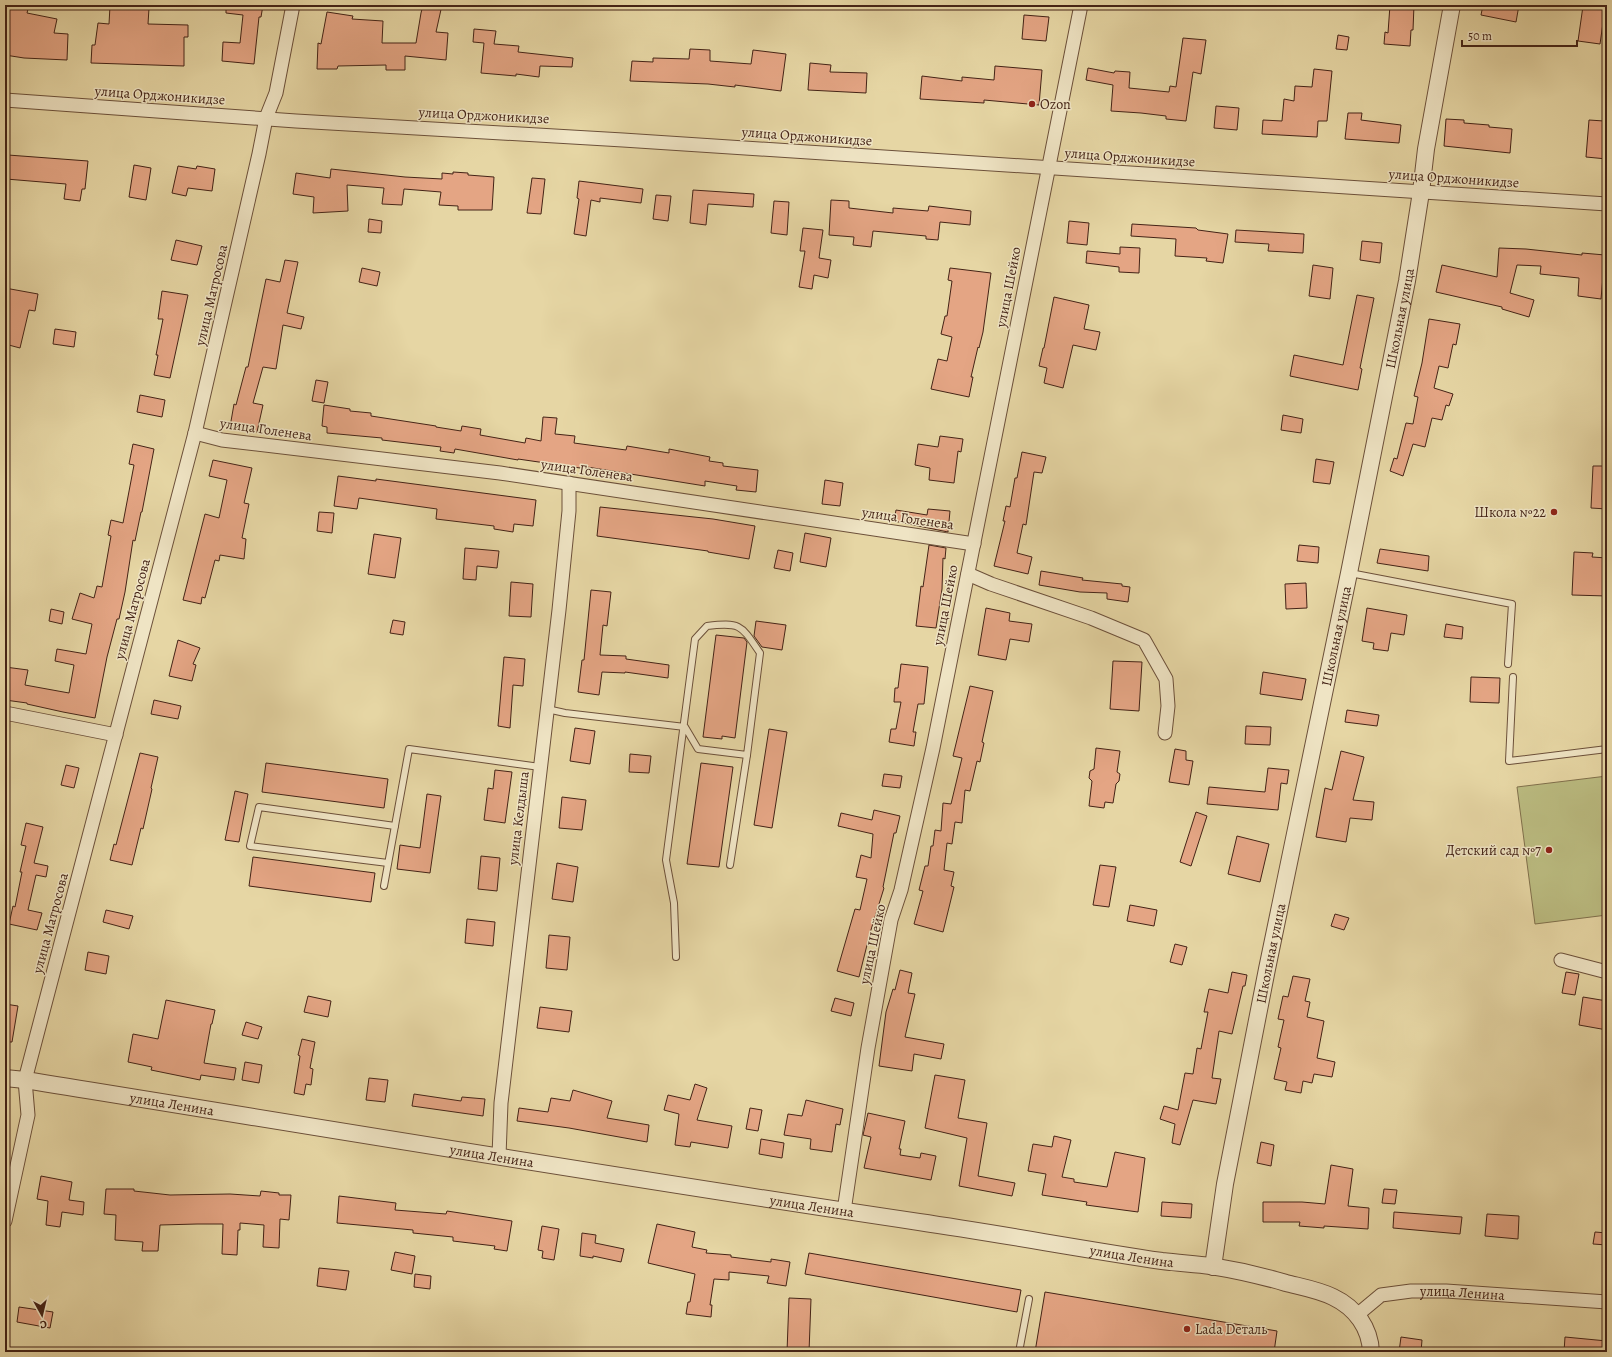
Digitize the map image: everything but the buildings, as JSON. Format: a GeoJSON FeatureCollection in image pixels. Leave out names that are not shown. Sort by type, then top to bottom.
{"type":"FeatureCollection","features":[{"type":"Feature","properties":{"kind":"street","name":"улица Матросова"},"geometry":{"type":"LineString","coordinates":[[5,1221],[28,1115],[25,1080],[195,433],[260,154],[266,118],[276,93],[293,5]]}},
{"type":"Feature","properties":{"kind":"street","name":"улица Шейко"},"geometry":{"type":"LineString","coordinates":[[844,1211],[868,1048],[891,920],[901,890],[933,748],[1081,5]]}},
{"type":"Feature","properties":{"kind":"street","name":"Школьная улица"},"geometry":{"type":"LineString","coordinates":[[1213,1267],[1228,1168],[1267,969],[1349,573],[1407,281],[1426,149],[1452,5]]}},
{"type":"Feature","properties":{"kind":"street","name":"улица Орджоникидзе"},"geometry":{"type":"LineString","coordinates":[[5,100],[1607,204]]}},
{"type":"Feature","properties":{"kind":"street","name":"улица Голенева"},"geometry":{"type":"LineString","coordinates":[[195,433],[222,440],[492,472],[974,544]]}},
{"type":"Feature","properties":{"kind":"street","name":"улица Келдыша"},"geometry":{"type":"LineString","coordinates":[[499,1156],[502,1095],[560,602],[569,511],[569,483]]}},
{"type":"Feature","properties":{"kind":"street"},"geometry":{"type":"LineString","coordinates":[[968,574],[991,584],[1091,618],[1144,640],[1166,679],[1168,706],[1165,733]]}},
{"type":"Feature","properties":{"kind":"street"},"geometry":{"type":"LineString","coordinates":[[5,713],[116,735]]}},
{"type":"Feature","properties":{"kind":"street"},"geometry":{"type":"LineString","coordinates":[[1561,960],[1607,972]]}},
{"type":"Feature","properties":{"kind":"street","name":"улица Ленина"},"geometry":{"type":"LineString","coordinates":[[5,1078],[663,1183],[990,1232],[1162,1261],[1213,1267],[1257,1275],[1316,1290],[1334,1297],[1346,1305],[1356,1315],[1381,1296],[1411,1291],[1446,1291],[1607,1302]]}},
{"type":"Feature","properties":{"kind":"street"},"geometry":{"type":"LineString","coordinates":[[1356,1315],[1367,1330],[1370,1339],[1371,1352]]}},
{"type":"Feature","properties":{"kind":"lane"},"geometry":{"type":"LineString","coordinates":[[1349,573],[1512,604],[1508,664]]}},
{"type":"Feature","properties":{"kind":"lane"},"geometry":{"type":"LineString","coordinates":[[676,957],[674,903],[666,860],[685,727],[695,639],[707,626],[723,624],[739,626],[747,633],[760,653],[747,756],[730,865]]}},
{"type":"Feature","properties":{"kind":"lane"},"geometry":{"type":"LineString","coordinates":[[1513,677],[1509,762],[1607,749]]}},
{"type":"Feature","properties":{"kind":"lane"},"geometry":{"type":"LineString","coordinates":[[547,709],[685,727]]}},
{"type":"Feature","properties":{"kind":"lane"},"geometry":{"type":"LineString","coordinates":[[685,727],[698,749],[747,756]]}},
{"type":"Feature","properties":{"kind":"lane"},"geometry":{"type":"LineString","coordinates":[[384,886],[409,749],[540,767]]}},
{"type":"Feature","properties":{"kind":"lane"},"geometry":{"type":"LineString","coordinates":[[388,863],[250,846],[259,807],[394,826]]}},
{"type":"Feature","properties":{"kind":"lane"},"geometry":{"type":"LineString","coordinates":[[1019,1352],[1029,1299]]}},
{"type":"Feature","properties":{"kind":"green space"},"geometry":{"type":"Polygon","coordinates":[[[1607,776],[1607,915],[1535,924],[1517,787],[1607,776]]]}},
{"type":"Feature","properties":{"kind":"place","name":"Ozon"},"geometry":{"type":"Point","coordinates":[1032,104]}},
{"type":"Feature","properties":{"kind":"place","name":"Школа №22"},"geometry":{"type":"Point","coordinates":[1554,512]}},
{"type":"Feature","properties":{"kind":"place","name":"Детский сад №7"},"geometry":{"type":"Point","coordinates":[1549,850]}},
{"type":"Feature","properties":{"kind":"place","name":"Lada Dеталь"},"geometry":{"type":"Point","coordinates":[1187,1329]}}]}
